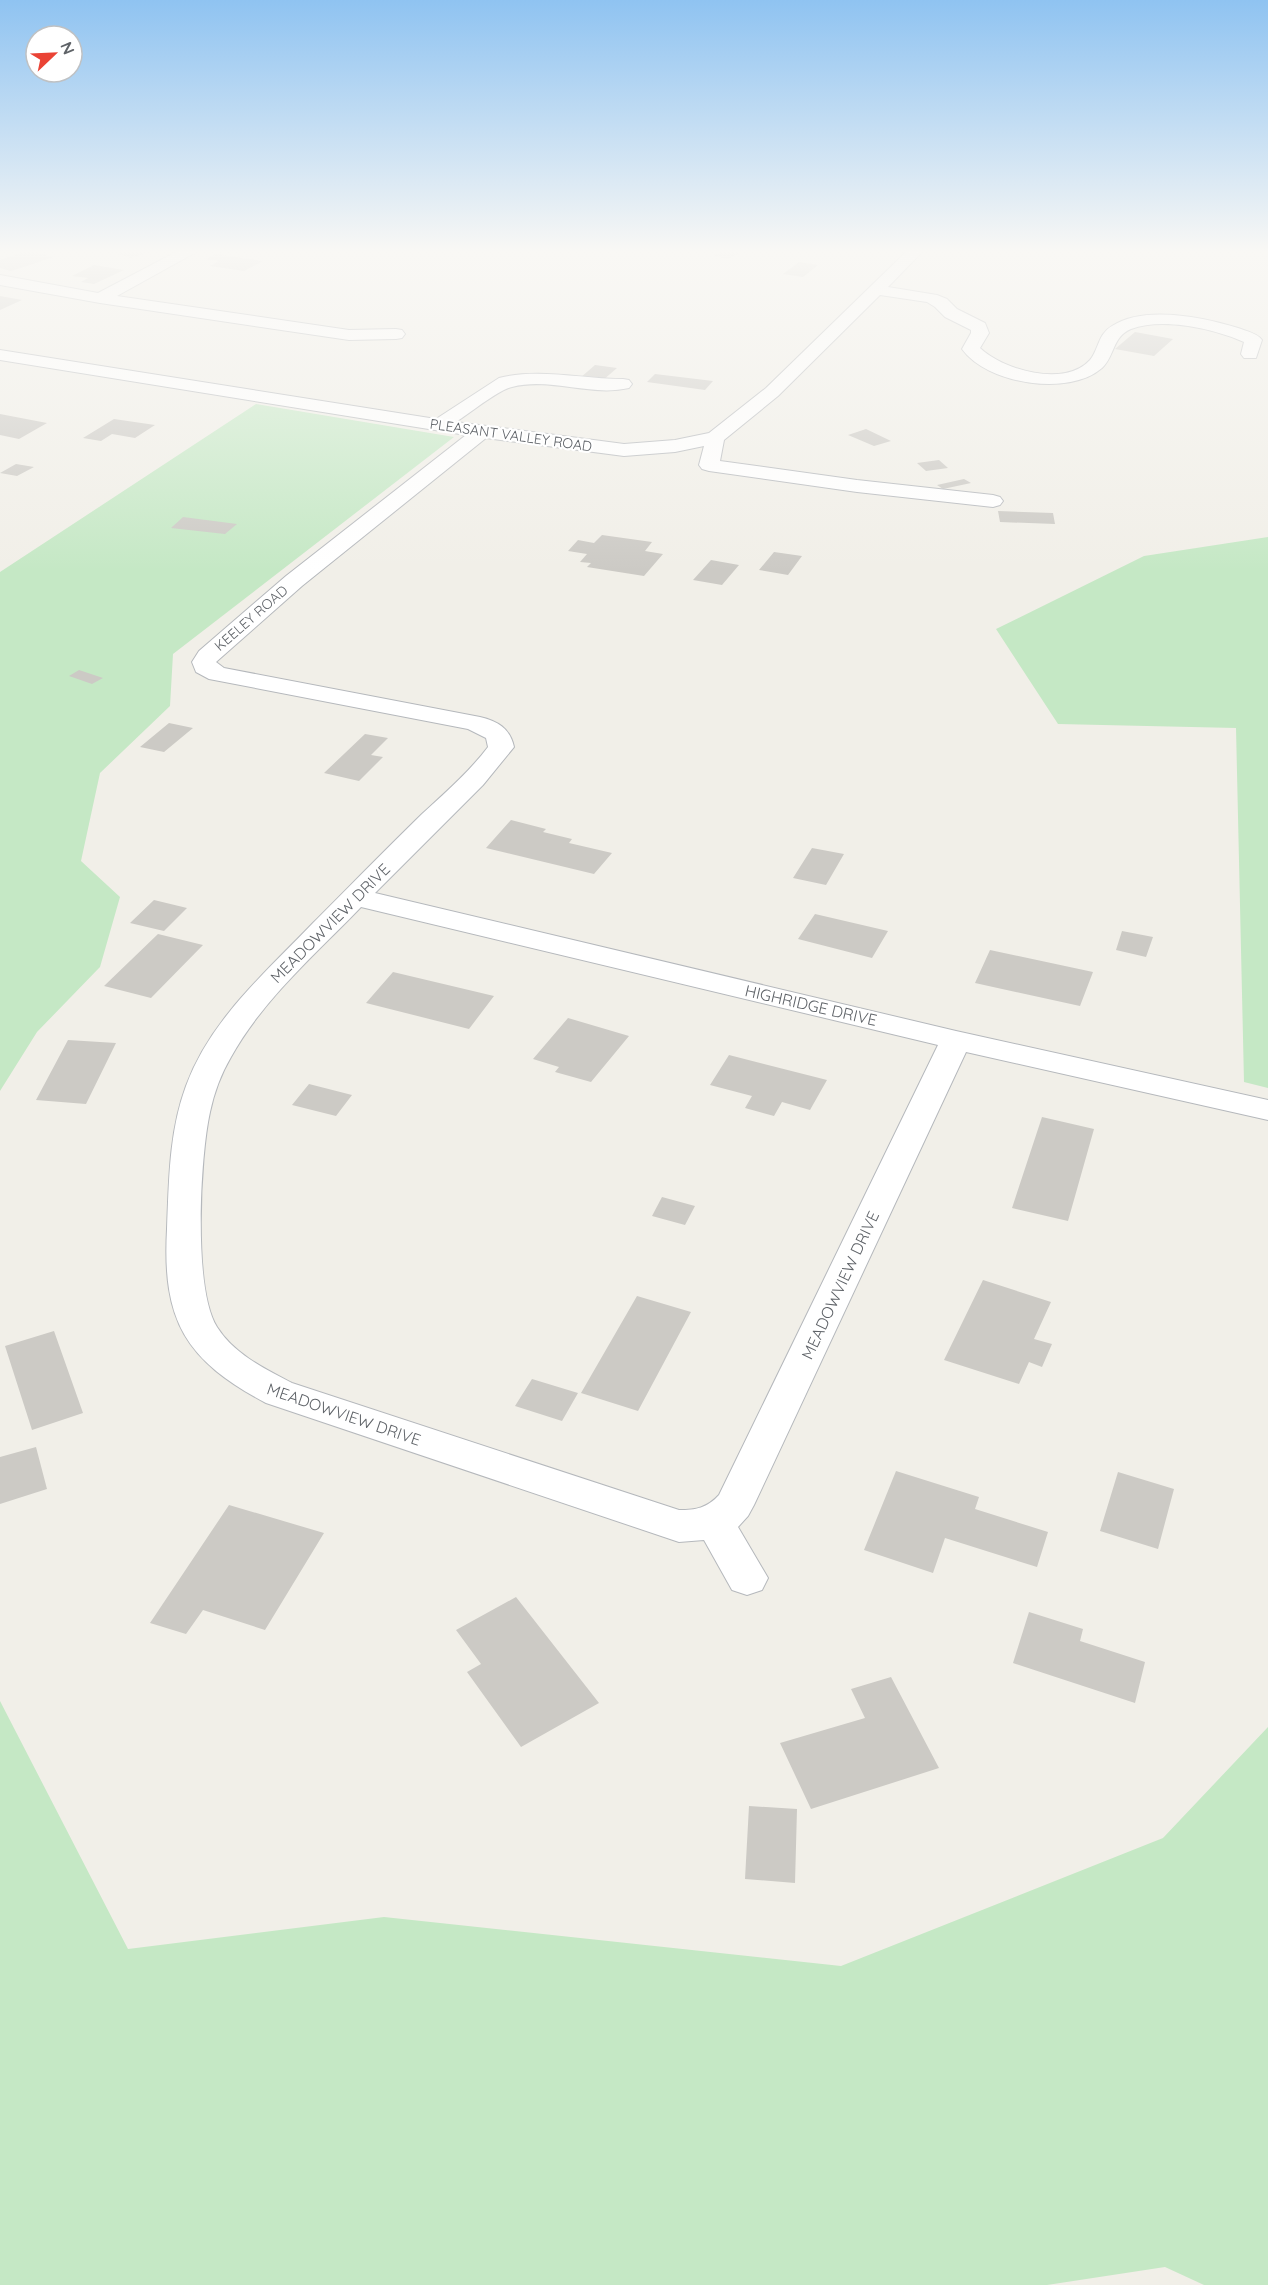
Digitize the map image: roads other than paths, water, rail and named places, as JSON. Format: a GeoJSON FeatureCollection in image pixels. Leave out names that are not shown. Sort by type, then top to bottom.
{"type":"FeatureCollection","features":[{"type":"Feature","properties":{"kind":"street","name":"PLEASANT VALLEY ROAD"},"geometry":{"type":"LineString","coordinates":[[17,358],[482,432],[624,450],[675,446],[715,438],[772,392],[807,358]]}},
{"type":"Feature","properties":{"kind":"street"},"geometry":{"type":"LineString","coordinates":[[978,358],[994,368],[1016,375],[1043,378],[1085,372],[1096,365],[1099,358]]}},
{"type":"Feature","properties":{"kind":"street"},"geometry":{"type":"LineString","coordinates":[[439,425],[505,382],[531,379],[623,384]]}},
{"type":"Feature","properties":{"kind":"street","name":"KEELEY ROAD"},"geometry":{"type":"LineString","coordinates":[[482,432],[294,581],[207,656],[204,667],[217,674],[454,718],[486,726],[495,732]]}},
{"type":"Feature","properties":{"kind":"street"},"geometry":{"type":"LineString","coordinates":[[709,464],[715,438]]}},
{"type":"Feature","properties":{"kind":"street"},"geometry":{"type":"LineString","coordinates":[[645,449],[670,458],[709,464],[857,486],[993,501]]}},
{"type":"Feature","properties":{"kind":"street","name":"MEADOWVIEW DRIVE"},"geometry":{"type":"LineString","coordinates":[[495,732],[500,739],[501,747],[495,756],[258,996],[217,1050],[205,1077],[195,1109],[188,1144],[183,1264],[185,1292],[192,1315],[203,1336],[220,1356],[246,1378],[279,1394],[679,1526],[714,1522],[727,1515],[734,1505],[956,1040]]}},
{"type":"Feature","properties":{"kind":"street","name":"HIGHRIDGE DRIVE"},"geometry":{"type":"LineString","coordinates":[[355,897],[956,1040],[1268,1110]]}},
{"type":"Feature","properties":{"kind":"street"},"geometry":{"type":"LineString","coordinates":[[714,1522],[747,1578]]}}]}
